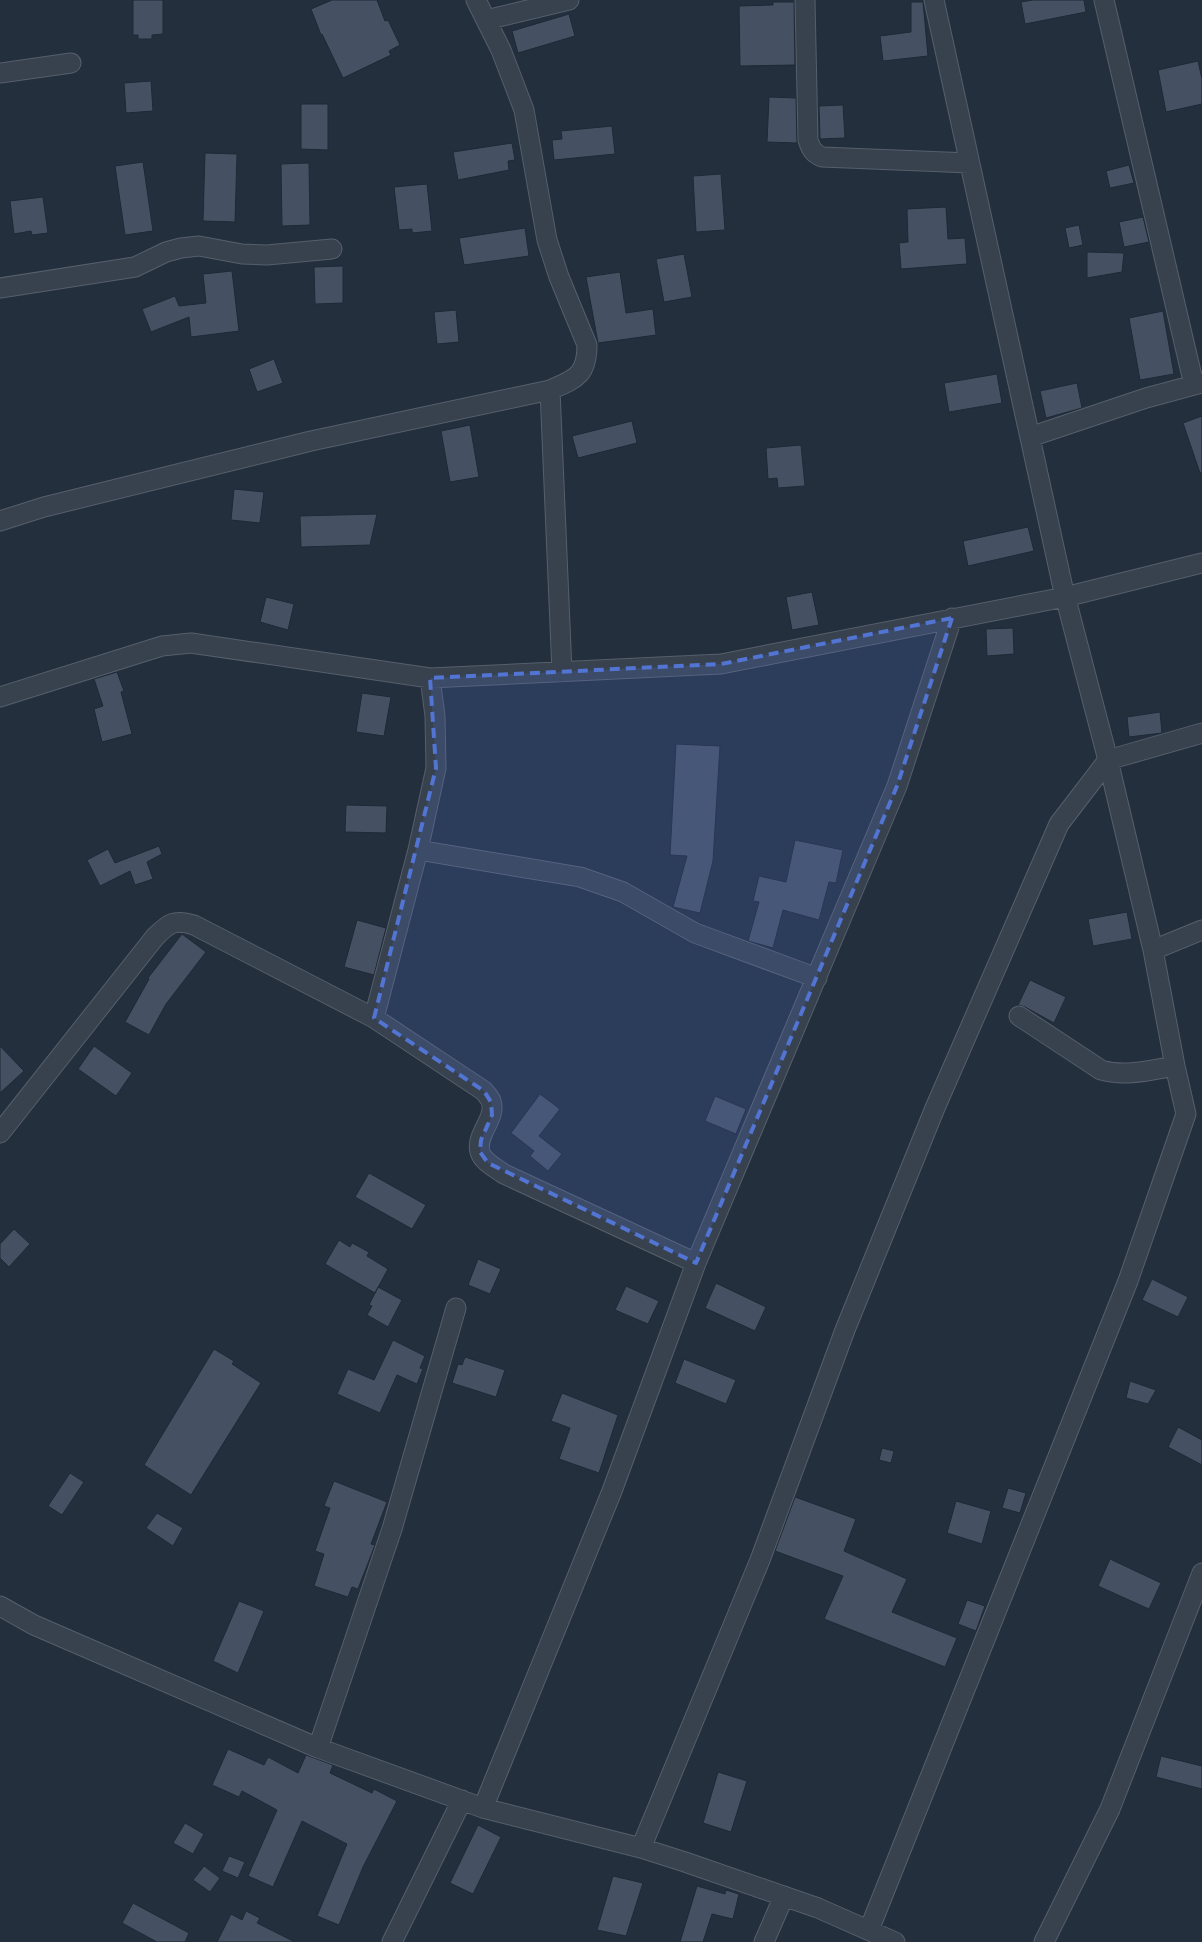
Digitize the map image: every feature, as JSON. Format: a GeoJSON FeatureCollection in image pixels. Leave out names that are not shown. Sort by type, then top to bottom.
{"type":"FeatureCollection","features":[{"type":"Feature","properties":{"kind":"street"},"geometry":{"type":"LineString","coordinates":[[0,521],[44,506],[302,444],[550,390],[575,380],[582,372],[587,357],[587,345],[559,277],[547,240],[524,110],[501,50],[476,0]]}},
{"type":"Feature","properties":{"kind":"street"},"geometry":{"type":"LineString","coordinates":[[486,20],[569,0]]}},
{"type":"Feature","properties":{"kind":"street"},"geometry":{"type":"LineString","coordinates":[[805,0],[808,140],[810,148],[815,154],[822,157],[970,163]]}},
{"type":"Feature","properties":{"kind":"street"},"geometry":{"type":"LineString","coordinates":[[869,1930],[1195,1113],[1175,1066],[1153,950],[1108,760],[1065,596],[934,0]]}},
{"type":"Feature","properties":{"kind":"street"},"geometry":{"type":"LineString","coordinates":[[1030,437],[1146,398],[1198,384],[1104,0]]}},
{"type":"Feature","properties":{"kind":"street"},"geometry":{"type":"LineString","coordinates":[[0,73],[72,64]]}},
{"type":"Feature","properties":{"kind":"street"},"geometry":{"type":"LineString","coordinates":[[0,288],[135,267],[166,252],[180,248],[199,246],[242,254],[268,255],[332,249]]}},
{"type":"Feature","properties":{"kind":"street"},"geometry":{"type":"LineString","coordinates":[[550,390],[562,672]]}},
{"type":"Feature","properties":{"kind":"street"},"geometry":{"type":"LineString","coordinates":[[0,697],[162,646],[191,643],[430,678],[721,664],[1065,596],[1202,563]]}},
{"type":"Feature","properties":{"kind":"street"},"geometry":{"type":"LineString","coordinates":[[483,1808],[612,1491],[696,1263],[897,786],[952,618]]}},
{"type":"Feature","properties":{"kind":"street"},"geometry":{"type":"LineString","coordinates":[[374,1018],[418,850],[436,768],[435,716],[430,678]]}},
{"type":"Feature","properties":{"kind":"street"},"geometry":{"type":"LineString","coordinates":[[641,1848],[760,1560],[845,1330],[935,1108],[1059,824],[1108,760],[1202,733]]}},
{"type":"Feature","properties":{"kind":"street"},"geometry":{"type":"LineString","coordinates":[[418,850],[580,877],[623,892],[694,933],[817,978]]}},
{"type":"Feature","properties":{"kind":"street"},"geometry":{"type":"LineString","coordinates":[[0,1133],[154,937],[166,925],[180,920],[194,924],[374,1018],[484,1092],[491,1102],[492,1115],[481,1140],[480,1152],[488,1163],[504,1174],[696,1263]]}},
{"type":"Feature","properties":{"kind":"street"},"geometry":{"type":"LineString","coordinates":[[1153,950],[1202,930]]}},
{"type":"Feature","properties":{"kind":"street"},"geometry":{"type":"LineString","coordinates":[[1019,1016],[1101,1070],[1111,1073],[1124,1073],[1175,1066]]}},
{"type":"Feature","properties":{"kind":"street"},"geometry":{"type":"LineString","coordinates":[[318,1748],[392,1529],[456,1308]]}},
{"type":"Feature","properties":{"kind":"street"},"geometry":{"type":"LineString","coordinates":[[1044,1942],[1110,1809],[1202,1572]]}},
{"type":"Feature","properties":{"kind":"street"},"geometry":{"type":"LineString","coordinates":[[0,1606],[34,1625],[318,1748],[483,1808],[641,1848],[784,1896],[818,1908],[895,1942]]}},
{"type":"Feature","properties":{"kind":"street"},"geometry":{"type":"LineString","coordinates":[[392,1942],[462,1800]]}},
{"type":"Feature","properties":{"kind":"street"},"geometry":{"type":"LineString","coordinates":[[764,1942],[784,1896]]}},
{"type":"Feature","properties":{"kind":"highlighted area"},"geometry":{"type":"Polygon","coordinates":[[[952,618],[897,786],[696,1263],[488,1163],[480,1152],[481,1140],[492,1115],[491,1102],[484,1091],[374,1018],[436,768],[430,678],[721,664],[952,618]]]}},
{"type":"Feature","properties":{"kind":"building"},"geometry":{"type":"Polygon","coordinates":[[[133,0],[163,0],[163,34],[152,35],[152,39],[138,39],[138,35],[133,35],[133,0]]]}},
{"type":"Feature","properties":{"kind":"building"},"geometry":{"type":"Polygon","coordinates":[[[332,0],[377,0],[385,21],[388,20],[400,45],[389,51],[391,55],[343,78],[321,35],[311,9],[332,0]]]}},
{"type":"Feature","properties":{"kind":"building"},"geometry":{"type":"Polygon","coordinates":[[[1033,0],[1084,0],[1086,12],[1025,24],[1021,2],[1033,0]]]}},
{"type":"Feature","properties":{"kind":"building"},"geometry":{"type":"Polygon","coordinates":[[[773,2],[794,2],[795,65],[740,66],[739,6],[773,5],[773,2]]]}},
{"type":"Feature","properties":{"kind":"building"},"geometry":{"type":"Polygon","coordinates":[[[911,2],[923,2],[928,56],[883,61],[880,36],[911,32],[911,2]]]}},
{"type":"Feature","properties":{"kind":"building"},"geometry":{"type":"Polygon","coordinates":[[[569,14],[575,36],[518,53],[512,31],[569,14]]]}},
{"type":"Feature","properties":{"kind":"building"},"geometry":{"type":"Polygon","coordinates":[[[1198,61],[1202,79],[1202,104],[1166,112],[1158,70],[1198,61]]]}},
{"type":"Feature","properties":{"kind":"building"},"geometry":{"type":"Polygon","coordinates":[[[151,81],[153,111],[126,113],[124,83],[151,81]]]}},
{"type":"Feature","properties":{"kind":"building"},"geometry":{"type":"Polygon","coordinates":[[[769,97],[796,98],[797,143],[767,142],[769,97]]]}},
{"type":"Feature","properties":{"kind":"building"},"geometry":{"type":"Polygon","coordinates":[[[301,104],[328,104],[328,150],[301,149],[301,104]]]}},
{"type":"Feature","properties":{"kind":"building"},"geometry":{"type":"Polygon","coordinates":[[[843,105],[845,138],[820,139],[819,106],[843,105]]]}},
{"type":"Feature","properties":{"kind":"building"},"geometry":{"type":"Polygon","coordinates":[[[612,126],[615,154],[554,160],[552,140],[562,139],[561,131],[612,126]]]}},
{"type":"Feature","properties":{"kind":"building"},"geometry":{"type":"Polygon","coordinates":[[[512,143],[515,160],[508,161],[509,170],[458,180],[453,152],[512,143]]]}},
{"type":"Feature","properties":{"kind":"building"},"geometry":{"type":"Polygon","coordinates":[[[205,153],[237,154],[235,222],[203,221],[205,153]]]}},
{"type":"Feature","properties":{"kind":"building"},"geometry":{"type":"Polygon","coordinates":[[[143,162],[153,231],[125,235],[115,166],[143,162]]]}},
{"type":"Feature","properties":{"kind":"building"},"geometry":{"type":"Polygon","coordinates":[[[309,163],[310,225],[282,226],[281,164],[309,163]]]}},
{"type":"Feature","properties":{"kind":"building"},"geometry":{"type":"Polygon","coordinates":[[[1129,165],[1134,183],[1110,188],[1106,171],[1129,165]]]}},
{"type":"Feature","properties":{"kind":"building"},"geometry":{"type":"Polygon","coordinates":[[[721,174],[725,230],[696,232],[693,176],[721,174]]]}},
{"type":"Feature","properties":{"kind":"building"},"geometry":{"type":"Polygon","coordinates":[[[427,184],[432,231],[412,233],[412,229],[399,230],[394,187],[427,184]]]}},
{"type":"Feature","properties":{"kind":"building"},"geometry":{"type":"Polygon","coordinates":[[[43,197],[48,233],[32,235],[31,231],[14,234],[10,201],[43,197]]]}},
{"type":"Feature","properties":{"kind":"building"},"geometry":{"type":"Polygon","coordinates":[[[946,207],[948,239],[965,238],[967,264],[901,269],[899,243],[908,242],[907,209],[946,207]]]}},
{"type":"Feature","properties":{"kind":"building"},"geometry":{"type":"Polygon","coordinates":[[[1143,217],[1149,242],[1124,247],[1119,222],[1143,217]]]}},
{"type":"Feature","properties":{"kind":"building"},"geometry":{"type":"Polygon","coordinates":[[[1079,225],[1083,245],[1069,248],[1065,228],[1079,225]]]}},
{"type":"Feature","properties":{"kind":"building"},"geometry":{"type":"Polygon","coordinates":[[[525,228],[529,256],[464,265],[459,238],[525,228]]]}},
{"type":"Feature","properties":{"kind":"building"},"geometry":{"type":"Polygon","coordinates":[[[1087,252],[1124,253],[1122,272],[1087,278],[1087,252]]]}},
{"type":"Feature","properties":{"kind":"building"},"geometry":{"type":"Polygon","coordinates":[[[684,254],[692,297],[664,302],[656,259],[684,254]]]}},
{"type":"Feature","properties":{"kind":"building"},"geometry":{"type":"Polygon","coordinates":[[[343,266],[343,303],[315,304],[314,267],[343,266]]]}},
{"type":"Feature","properties":{"kind":"building"},"geometry":{"type":"Polygon","coordinates":[[[232,271],[239,331],[191,337],[189,317],[151,332],[142,309],[175,296],[179,306],[206,303],[203,274],[232,271]]]}},
{"type":"Feature","properties":{"kind":"building"},"geometry":{"type":"Polygon","coordinates":[[[620,272],[626,313],[653,309],[656,335],[598,343],[586,277],[620,272]]]}},
{"type":"Feature","properties":{"kind":"building"},"geometry":{"type":"Polygon","coordinates":[[[456,310],[459,342],[437,344],[434,312],[456,310]]]}},
{"type":"Feature","properties":{"kind":"building"},"geometry":{"type":"Polygon","coordinates":[[[1163,311],[1174,374],[1140,380],[1129,318],[1163,311]]]}},
{"type":"Feature","properties":{"kind":"building"},"geometry":{"type":"Polygon","coordinates":[[[274,359],[283,383],[257,392],[249,369],[274,359]]]}},
{"type":"Feature","properties":{"kind":"building"},"geometry":{"type":"Polygon","coordinates":[[[997,374],[1002,403],[949,412],[944,383],[997,374]]]}},
{"type":"Feature","properties":{"kind":"building"},"geometry":{"type":"Polygon","coordinates":[[[1077,383],[1082,408],[1046,418],[1040,391],[1077,383]]]}},
{"type":"Feature","properties":{"kind":"building"},"geometry":{"type":"Polygon","coordinates":[[[1202,416],[1202,472],[1200,473],[1183,423],[1202,416]]]}},
{"type":"Feature","properties":{"kind":"building"},"geometry":{"type":"Polygon","coordinates":[[[632,421],[637,443],[578,458],[572,436],[632,421]]]}},
{"type":"Feature","properties":{"kind":"building"},"geometry":{"type":"Polygon","coordinates":[[[470,425],[479,477],[450,482],[441,431],[470,425]]]}},
{"type":"Feature","properties":{"kind":"building"},"geometry":{"type":"Polygon","coordinates":[[[801,445],[805,486],[778,488],[777,478],[768,479],[766,448],[801,445]]]}},
{"type":"Feature","properties":{"kind":"building"},"geometry":{"type":"Polygon","coordinates":[[[234,489],[264,492],[260,523],[231,520],[234,489]]]}},
{"type":"Feature","properties":{"kind":"building"},"geometry":{"type":"Polygon","coordinates":[[[377,514],[370,545],[301,547],[300,516],[377,514]]]}},
{"type":"Feature","properties":{"kind":"building"},"geometry":{"type":"Polygon","coordinates":[[[1028,527],[1034,551],[968,566],[963,541],[1028,527]]]}},
{"type":"Feature","properties":{"kind":"building"},"geometry":{"type":"Polygon","coordinates":[[[812,592],[819,625],[792,630],[786,597],[812,592]]]}},
{"type":"Feature","properties":{"kind":"building"},"geometry":{"type":"Polygon","coordinates":[[[266,597],[294,604],[288,630],[260,622],[266,597]]]}},
{"type":"Feature","properties":{"kind":"building"},"geometry":{"type":"Polygon","coordinates":[[[1013,628],[1014,654],[987,656],[986,629],[1013,628]]]}},
{"type":"Feature","properties":{"kind":"building"},"geometry":{"type":"Polygon","coordinates":[[[117,672],[124,691],[121,692],[132,734],[102,742],[94,709],[103,706],[94,679],[117,672]]]}},
{"type":"Feature","properties":{"kind":"building"},"geometry":{"type":"Polygon","coordinates":[[[362,693],[391,697],[384,736],[356,732],[362,693]]]}},
{"type":"Feature","properties":{"kind":"building"},"geometry":{"type":"Polygon","coordinates":[[[1160,712],[1162,733],[1129,737],[1127,717],[1160,712]]]}},
{"type":"Feature","properties":{"kind":"building"},"geometry":{"type":"Polygon","coordinates":[[[676,744],[720,746],[713,861],[700,913],[673,907],[687,856],[670,855],[676,744]]]}},
{"type":"Feature","properties":{"kind":"building"},"geometry":{"type":"Polygon","coordinates":[[[346,805],[387,806],[386,833],[345,832],[346,805]]]}},
{"type":"Feature","properties":{"kind":"building"},"geometry":{"type":"Polygon","coordinates":[[[795,840],[843,850],[836,883],[829,882],[819,920],[783,910],[773,948],[748,941],[759,902],[753,901],[759,876],[786,882],[795,840]]]}},
{"type":"Feature","properties":{"kind":"building"},"geometry":{"type":"Polygon","coordinates":[[[159,846],[162,854],[147,862],[153,879],[135,885],[130,871],[100,886],[87,860],[108,849],[115,863],[159,846]]]}},
{"type":"Feature","properties":{"kind":"building"},"geometry":{"type":"Polygon","coordinates":[[[1127,912],[1132,939],[1093,946],[1088,919],[1127,912]]]}},
{"type":"Feature","properties":{"kind":"building"},"geometry":{"type":"Polygon","coordinates":[[[357,920],[386,928],[374,975],[344,967],[357,920]]]}},
{"type":"Feature","properties":{"kind":"building"},"geometry":{"type":"Polygon","coordinates":[[[182,934],[206,952],[166,1004],[149,1035],[125,1022],[148,978],[182,934]]]}},
{"type":"Feature","properties":{"kind":"building"},"geometry":{"type":"Polygon","coordinates":[[[1030,980],[1066,997],[1054,1023],[1018,1005],[1030,980]]]}},
{"type":"Feature","properties":{"kind":"building"},"geometry":{"type":"Polygon","coordinates":[[[0,1046],[24,1071],[0,1093],[0,1046]]]}},
{"type":"Feature","properties":{"kind":"building"},"geometry":{"type":"Polygon","coordinates":[[[94,1046],[132,1073],[116,1096],[78,1069],[94,1046]]]}},
{"type":"Feature","properties":{"kind":"building"},"geometry":{"type":"Polygon","coordinates":[[[540,1094],[560,1109],[539,1136],[562,1154],[548,1171],[530,1156],[534,1151],[511,1133],[540,1094]]]}},
{"type":"Feature","properties":{"kind":"building"},"geometry":{"type":"Polygon","coordinates":[[[715,1096],[746,1109],[736,1134],[705,1121],[715,1096]]]}},
{"type":"Feature","properties":{"kind":"building"},"geometry":{"type":"Polygon","coordinates":[[[369,1173],[426,1205],[412,1229],[355,1197],[369,1173]]]}},
{"type":"Feature","properties":{"kind":"building"},"geometry":{"type":"Polygon","coordinates":[[[14,1229],[30,1244],[9,1267],[0,1258],[0,1244],[14,1229]]]}},
{"type":"Feature","properties":{"kind":"building"},"geometry":{"type":"Polygon","coordinates":[[[339,1240],[350,1247],[352,1243],[369,1252],[367,1256],[388,1269],[375,1293],[325,1264],[339,1240]]]}},
{"type":"Feature","properties":{"kind":"building"},"geometry":{"type":"Polygon","coordinates":[[[478,1259],[501,1269],[490,1294],[468,1285],[478,1259]]]}},
{"type":"Feature","properties":{"kind":"building"},"geometry":{"type":"Polygon","coordinates":[[[1152,1279],[1188,1297],[1178,1317],[1142,1300],[1152,1279]]]}},
{"type":"Feature","properties":{"kind":"building"},"geometry":{"type":"Polygon","coordinates":[[[716,1283],[766,1307],[755,1331],[705,1308],[716,1283]]]}},
{"type":"Feature","properties":{"kind":"building"},"geometry":{"type":"Polygon","coordinates":[[[626,1286],[659,1301],[648,1324],[615,1310],[626,1286]]]}},
{"type":"Feature","properties":{"kind":"building"},"geometry":{"type":"Polygon","coordinates":[[[378,1287],[402,1300],[388,1327],[367,1315],[372,1306],[369,1305],[378,1287]]]}},
{"type":"Feature","properties":{"kind":"building"},"geometry":{"type":"Polygon","coordinates":[[[393,1340],[425,1356],[420,1368],[423,1369],[417,1384],[397,1375],[380,1413],[337,1394],[348,1369],[374,1380],[393,1340]]]}},
{"type":"Feature","properties":{"kind":"building"},"geometry":{"type":"Polygon","coordinates":[[[214,1349],[234,1361],[232,1364],[261,1383],[191,1495],[144,1465],[214,1349]]]}},
{"type":"Feature","properties":{"kind":"building"},"geometry":{"type":"Polygon","coordinates":[[[465,1357],[505,1370],[496,1397],[452,1383],[458,1364],[462,1365],[465,1357]]]}},
{"type":"Feature","properties":{"kind":"building"},"geometry":{"type":"Polygon","coordinates":[[[684,1359],[736,1380],[726,1404],[675,1383],[684,1359]]]}},
{"type":"Feature","properties":{"kind":"building"},"geometry":{"type":"Polygon","coordinates":[[[1130,1381],[1156,1390],[1148,1404],[1126,1398],[1130,1381]]]}},
{"type":"Feature","properties":{"kind":"building"},"geometry":{"type":"Polygon","coordinates":[[[562,1393],[618,1415],[599,1473],[559,1459],[570,1428],[551,1421],[562,1393]]]}},
{"type":"Feature","properties":{"kind":"building"},"geometry":{"type":"Polygon","coordinates":[[[1178,1427],[1202,1440],[1202,1465],[1168,1447],[1178,1427]]]}},
{"type":"Feature","properties":{"kind":"building"},"geometry":{"type":"Polygon","coordinates":[[[882,1448],[894,1451],[891,1463],[879,1460],[882,1448]]]}},
{"type":"Feature","properties":{"kind":"building"},"geometry":{"type":"Polygon","coordinates":[[[70,1473],[84,1482],[62,1515],[48,1506],[70,1473]]]}},
{"type":"Feature","properties":{"kind":"building"},"geometry":{"type":"Polygon","coordinates":[[[334,1481],[387,1502],[371,1544],[375,1545],[358,1589],[352,1587],[348,1597],[314,1586],[324,1554],[315,1551],[330,1508],[324,1506],[334,1481]]]}},
{"type":"Feature","properties":{"kind":"building"},"geometry":{"type":"Polygon","coordinates":[[[1008,1488],[1026,1493],[1020,1513],[1002,1508],[1008,1488]]]}},
{"type":"Feature","properties":{"kind":"building"},"geometry":{"type":"Polygon","coordinates":[[[795,1497],[856,1519],[844,1551],[907,1579],[892,1612],[957,1638],[945,1667],[824,1619],[843,1576],[775,1551],[795,1497]]]}},
{"type":"Feature","properties":{"kind":"building"},"geometry":{"type":"Polygon","coordinates":[[[956,1501],[991,1511],[982,1544],[947,1533],[956,1501]]]}},
{"type":"Feature","properties":{"kind":"building"},"geometry":{"type":"Polygon","coordinates":[[[157,1513],[183,1528],[173,1546],[146,1528],[157,1513]]]}},
{"type":"Feature","properties":{"kind":"building"},"geometry":{"type":"Polygon","coordinates":[[[1110,1559],[1161,1583],[1149,1609],[1098,1586],[1110,1559]]]}},
{"type":"Feature","properties":{"kind":"building"},"geometry":{"type":"Polygon","coordinates":[[[967,1600],[985,1606],[976,1631],[958,1624],[967,1600]]]}},
{"type":"Feature","properties":{"kind":"building"},"geometry":{"type":"Polygon","coordinates":[[[239,1601],[264,1611],[238,1673],[213,1661],[239,1601]]]}},
{"type":"Feature","properties":{"kind":"building"},"geometry":{"type":"Polygon","coordinates":[[[228,1749],[264,1765],[268,1757],[298,1773],[306,1755],[333,1765],[330,1773],[372,1793],[374,1789],[397,1801],[363,1867],[339,1925],[317,1916],[347,1844],[302,1821],[273,1887],[248,1876],[277,1810],[242,1791],[239,1797],[212,1785],[228,1749]]]}},
{"type":"Feature","properties":{"kind":"building"},"geometry":{"type":"Polygon","coordinates":[[[1161,1756],[1202,1766],[1202,1789],[1156,1777],[1161,1756]]]}},
{"type":"Feature","properties":{"kind":"building"},"geometry":{"type":"Polygon","coordinates":[[[718,1772],[747,1781],[731,1832],[703,1823],[718,1772]]]}},
{"type":"Feature","properties":{"kind":"building"},"geometry":{"type":"Polygon","coordinates":[[[185,1823],[204,1834],[193,1854],[173,1843],[185,1823]]]}},
{"type":"Feature","properties":{"kind":"building"},"geometry":{"type":"Polygon","coordinates":[[[478,1825],[501,1837],[473,1894],[450,1883],[478,1825]]]}},
{"type":"Feature","properties":{"kind":"building"},"geometry":{"type":"Polygon","coordinates":[[[229,1856],[245,1862],[238,1878],[222,1871],[229,1856]]]}},
{"type":"Feature","properties":{"kind":"building"},"geometry":{"type":"Polygon","coordinates":[[[204,1866],[220,1878],[210,1892],[193,1880],[204,1866]]]}},
{"type":"Feature","properties":{"kind":"building"},"geometry":{"type":"Polygon","coordinates":[[[613,1876],[643,1883],[626,1936],[597,1930],[613,1876]]]}},
{"type":"Feature","properties":{"kind":"building"},"geometry":{"type":"Polygon","coordinates":[[[697,1886],[725,1894],[726,1890],[739,1894],[733,1919],[712,1914],[703,1942],[680,1942],[697,1886]]]}},
{"type":"Feature","properties":{"kind":"building"},"geometry":{"type":"Polygon","coordinates":[[[133,1903],[189,1933],[185,1942],[157,1942],[122,1923],[133,1903]]]}},
{"type":"Feature","properties":{"kind":"building"},"geometry":{"type":"Polygon","coordinates":[[[246,1911],[260,1918],[257,1923],[295,1942],[217,1942],[231,1914],[242,1920],[246,1911]]]}}]}
